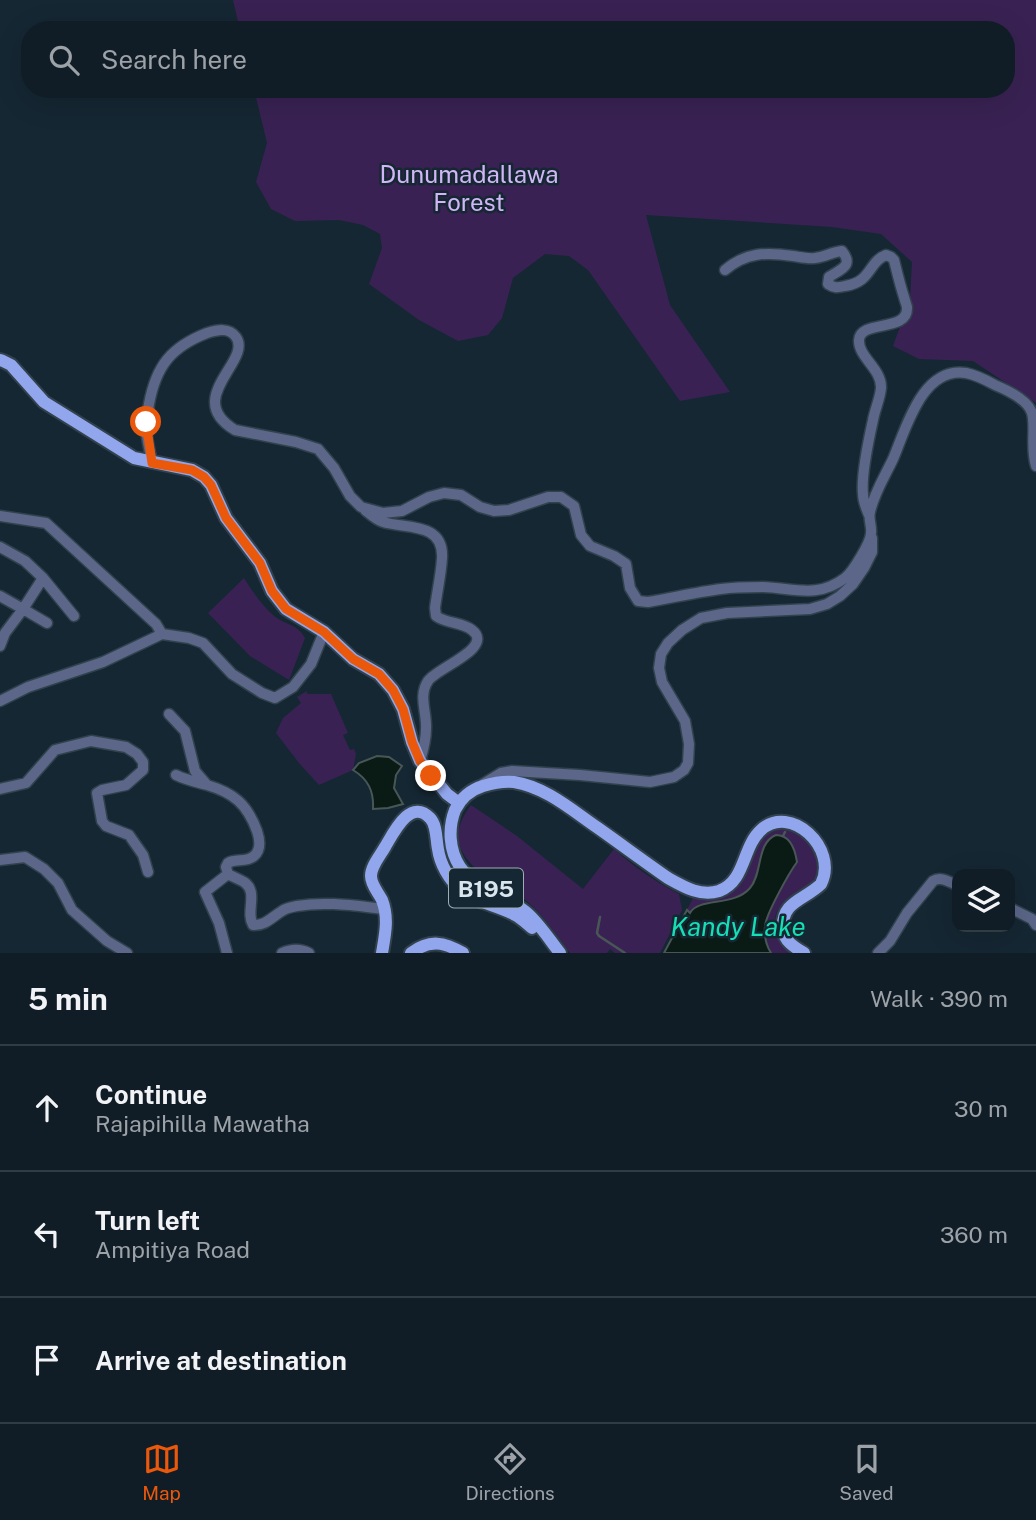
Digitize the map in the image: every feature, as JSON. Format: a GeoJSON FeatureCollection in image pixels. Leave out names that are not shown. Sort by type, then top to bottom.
{"type":"FeatureCollection","features":[{"type":"Feature","properties":{"kind":"main road"},"geometry":{"type":"LineString","coordinates":[[0,360],[10,365],[44,402],[134,458],[192,470],[204,477],[211,485],[226,518],[260,563],[272,591],[286,609],[324,632],[353,659],[379,674],[393,690],[403,709],[420,761],[447,794],[459,803],[470,791],[498,782],[515,783],[541,792],[565,805],[684,888],[712,893],[723,890],[732,882],[754,839],[764,827],[780,823],[797,826],[809,833],[818,842],[824,856],[823,879],[821,884],[793,903],[783,918],[784,936],[804,953]]}},
{"type":"Feature","properties":{"kind":"main road","name":"B195"},"geometry":{"type":"LineString","coordinates":[[459,803],[450,834],[454,854],[461,869],[477,884],[502,895],[525,910],[560,953]]}},
{"type":"Feature","properties":{"kind":"main road"},"geometry":{"type":"LineString","coordinates":[[382,953],[387,921],[385,909],[372,883],[371,873],[399,824],[407,816],[420,812],[428,816],[433,823],[440,861],[463,892],[515,915],[535,931],[547,936]]}},
{"type":"Feature","properties":{"kind":"main road"},"geometry":{"type":"LineString","coordinates":[[411,953],[419,947],[434,943],[446,944],[463,953]]}},
{"type":"Feature","properties":{"kind":"street"},"geometry":{"type":"LineString","coordinates":[[480,787],[501,773],[512,771],[650,782],[674,777],[684,770],[688,763],[689,744],[685,721],[662,682],[659,668],[661,654],[668,643],[701,618],[827,604],[840,597],[853,584],[872,552],[863,483],[881,383],[878,373],[862,352],[859,343],[865,330],[901,321],[906,314],[907,305],[894,260],[886,255],[881,256],[864,279],[856,284],[838,287],[832,287],[828,280],[847,262],[842,251],[820,258],[770,254],[750,256],[740,258],[725,270]]}},
{"type":"Feature","properties":{"kind":"street"},"geometry":{"type":"LineString","coordinates":[[152,463],[146,422],[158,372],[166,358],[189,341],[217,330],[225,330],[237,338],[240,346],[217,393],[215,402],[220,420],[235,430],[318,449],[334,468],[350,496],[379,521],[421,528],[432,534],[439,543],[442,556],[436,616],[472,630],[476,636],[476,645],[471,652],[437,671],[428,681],[423,695],[426,726],[420,761]]}},
{"type":"Feature","properties":{"kind":"street"},"geometry":{"type":"LineString","coordinates":[[869,515],[877,490],[921,395],[935,381],[951,373],[964,372],[975,376],[1025,403],[1031,410],[1033,419],[1033,456],[1036,466]]}},
{"type":"Feature","properties":{"kind":"street"},"geometry":{"type":"LineString","coordinates":[[361,507],[383,513],[402,511],[444,492],[461,495],[480,507],[494,511],[509,510],[548,497],[561,497],[573,506],[581,535],[590,545],[614,555],[626,564],[630,588],[639,601],[648,603],[722,589],[764,587],[798,592],[833,586],[854,569],[872,536]]}},
{"type":"Feature","properties":{"kind":"street"},"geometry":{"type":"LineString","coordinates":[[0,516],[46,523],[156,624],[162,634]]}},
{"type":"Feature","properties":{"kind":"street"},"geometry":{"type":"LineString","coordinates":[[0,547],[25,561],[74,615]]}},
{"type":"Feature","properties":{"kind":"street"},"geometry":{"type":"LineString","coordinates":[[0,646],[3,631],[23,609],[43,578]]}},
{"type":"Feature","properties":{"kind":"street"},"geometry":{"type":"LineString","coordinates":[[0,596],[47,623]]}},
{"type":"Feature","properties":{"kind":"street"},"geometry":{"type":"LineString","coordinates":[[0,701],[28,687],[103,663],[162,634],[203,643],[232,674],[275,698],[293,687],[311,664],[324,632]]}},
{"type":"Feature","properties":{"kind":"street"},"geometry":{"type":"LineString","coordinates":[[169,714],[185,731],[195,772],[208,785]]}},
{"type":"Feature","properties":{"kind":"street"},"geometry":{"type":"LineString","coordinates":[[0,789],[26,782],[55,750],[92,741],[125,747],[144,762],[143,770],[126,785],[97,793],[97,798],[102,821],[106,826],[129,835],[143,855],[148,872]]}},
{"type":"Feature","properties":{"kind":"street"},"geometry":{"type":"LineString","coordinates":[[176,775],[233,795],[242,802],[257,832],[259,850],[255,856],[232,860],[226,867],[228,874],[250,888],[252,898],[249,919],[253,925],[259,926],[284,910],[313,904],[385,909]]}},
{"type":"Feature","properties":{"kind":"street"},"geometry":{"type":"LineString","coordinates":[[0,860],[25,857],[44,869],[58,883],[72,909],[107,941],[127,953]]}},
{"type":"Feature","properties":{"kind":"street"},"geometry":{"type":"LineString","coordinates":[[227,953],[219,923],[205,891],[228,874]]}},
{"type":"Feature","properties":{"kind":"street"},"geometry":{"type":"LineString","coordinates":[[878,953],[890,941],[907,913],[933,881],[944,879],[952,883]]}},
{"type":"Feature","properties":{"kind":"street"},"geometry":{"type":"LineString","coordinates":[[1015,910],[1032,919],[1036,925]]}},
{"type":"Feature","properties":{"kind":"street"},"geometry":{"type":"LineString","coordinates":[[282,953],[297,949],[309,953]]}},
{"type":"Feature","properties":{"kind":"green space","name":"Dunumadallawa Forest"},"geometry":{"type":"Polygon","coordinates":[[[233,0],[1036,0],[1036,403],[973,361],[919,359],[893,346],[910,299],[912,262],[881,234],[832,227],[646,215],[670,305],[730,392],[680,401],[588,270],[569,256],[545,254],[513,278],[502,318],[488,335],[458,341],[419,320],[369,284],[382,248],[380,234],[363,225],[339,220],[295,221],[271,209],[256,182],[267,143],[256,98],[1015,98],[1015,21],[238,21],[233,0]]]}},
{"type":"Feature","properties":{"kind":"green space"},"geometry":{"type":"Polygon","coordinates":[[[244,578],[269,611],[298,629],[305,638],[289,680],[250,656],[208,613],[244,578]]]}},
{"type":"Feature","properties":{"kind":"green space"},"geometry":{"type":"Polygon","coordinates":[[[307,691],[307,694],[331,694],[348,733],[343,735],[350,750],[354,749],[356,754],[353,770],[319,785],[276,733],[283,718],[301,703],[297,697],[307,691]]]}},
{"type":"Feature","properties":{"kind":"green space"},"geometry":{"type":"Polygon","coordinates":[[[471,805],[517,836],[583,889],[614,849],[645,874],[679,894],[682,910],[660,953],[615,953],[610,949],[607,953],[570,953],[531,905],[520,896],[489,883],[464,855],[460,848],[458,832],[471,805]]]}},
{"type":"Feature","properties":{"kind":"green space"},"geometry":{"type":"Polygon","coordinates":[[[787,827],[805,836],[820,856],[819,877],[790,897],[775,916],[779,937],[793,953],[771,953],[765,937],[769,913],[797,862],[791,844],[785,837],[776,835],[761,861],[750,889],[727,901],[696,906],[690,914],[687,910],[695,894],[720,896],[730,892],[745,874],[759,840],[771,828],[787,827]]]}},
{"type":"Feature","properties":{"kind":"water"},"geometry":{"type":"Polygon","coordinates":[[[377,756],[389,757],[402,766],[396,775],[394,788],[403,804],[373,809],[369,786],[363,777],[353,770],[359,763],[377,756]]]}},
{"type":"Feature","properties":{"kind":"water","name":"Kandy Lake"},"geometry":{"type":"Polygon","coordinates":[[[776,835],[785,837],[791,844],[797,862],[766,920],[765,937],[771,953],[664,953],[687,910],[690,913],[701,905],[735,898],[750,888],[757,875],[762,851],[776,835]]]}},
{"type":"Feature","properties":{"kind":"waterway"},"geometry":{"type":"LineString","coordinates":[[783,836],[785,832]]}},
{"type":"Feature","properties":{"kind":"waterway"},"geometry":{"type":"LineString","coordinates":[[600,917],[597,933],[599,936],[625,953]]}},
{"type":"Feature","properties":{"kind":"route"},"geometry":{"type":"LineString","coordinates":[[146,422],[152,463],[192,470],[204,477],[211,485],[226,518],[249,545],[272,591],[286,609],[324,632],[353,659],[379,674],[393,690],[403,709],[420,761],[431,776]]}}]}
